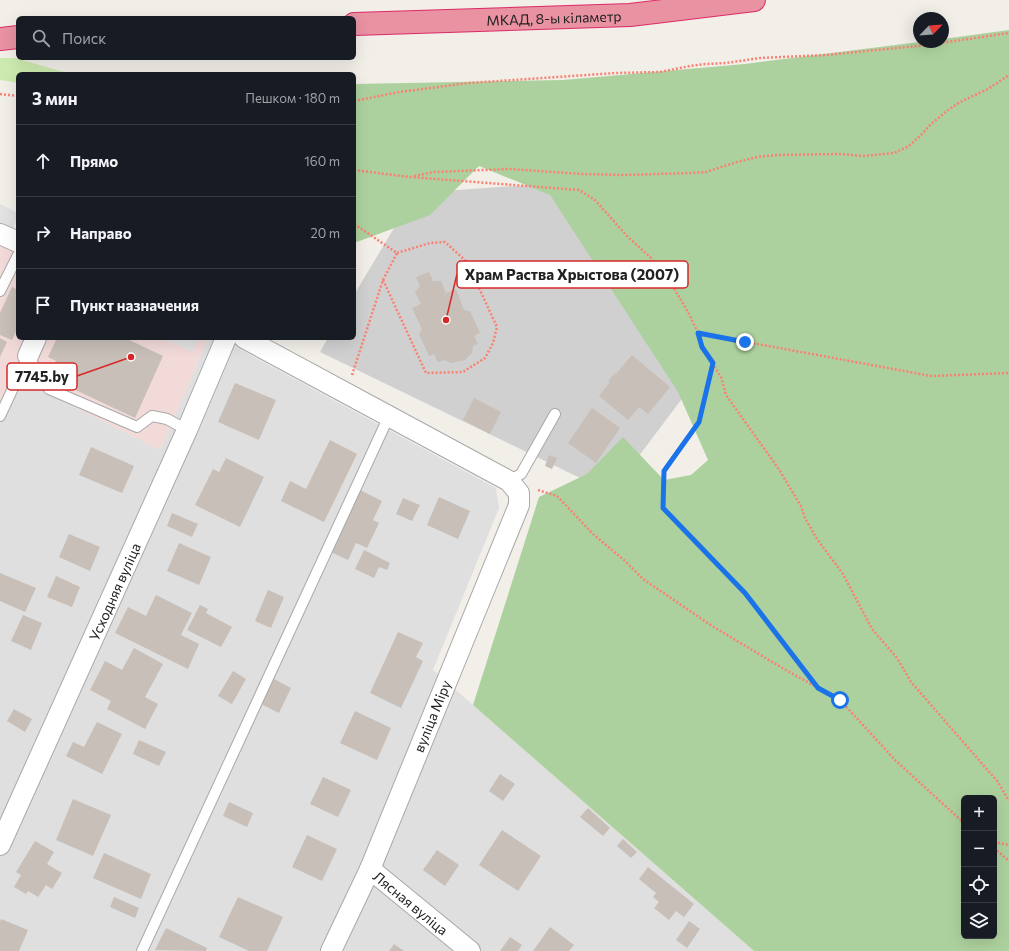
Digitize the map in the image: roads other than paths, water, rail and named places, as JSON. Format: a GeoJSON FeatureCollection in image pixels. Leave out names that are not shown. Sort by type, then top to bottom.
{"type":"FeatureCollection","features":[{"type":"Feature","properties":{"kind":"highway","name":"МКАД, 8-ы кіламетр"},"geometry":{"type":"LineString","coordinates":[[356,24],[630,15],[754,0]]}},
{"type":"Feature","properties":{"kind":"highway"},"geometry":{"type":"LineString","coordinates":[[0,39],[16,37]]}},
{"type":"Feature","properties":{"kind":"street"},"geometry":{"type":"LineString","coordinates":[[0,234],[16,241]]}},
{"type":"Feature","properties":{"kind":"street","name":"Усходняя вуліца"},"geometry":{"type":"LineString","coordinates":[[0,845],[187,430],[225,340]]}},
{"type":"Feature","properties":{"kind":"street"},"geometry":{"type":"LineString","coordinates":[[248,340],[509,482]]}},
{"type":"Feature","properties":{"kind":"street","name":"вуліца Міру"},"geometry":{"type":"LineString","coordinates":[[331,951],[370,869],[519,505],[519,493],[509,482]]}},
{"type":"Feature","properties":{"kind":"street","name":"Лясная вуліца"},"geometry":{"type":"LineString","coordinates":[[370,869],[470,951]]}},
{"type":"Feature","properties":{"kind":"lane"},"geometry":{"type":"LineString","coordinates":[[0,291],[16,259]]}},
{"type":"Feature","properties":{"kind":"lane"},"geometry":{"type":"LineString","coordinates":[[32,347],[49,389],[137,427],[152,416],[167,419],[187,430]]}},
{"type":"Feature","properties":{"kind":"lane"},"geometry":{"type":"LineString","coordinates":[[0,416],[32,347]]}},
{"type":"Feature","properties":{"kind":"lane"},"geometry":{"type":"LineString","coordinates":[[509,482],[521,474],[555,414]]}},
{"type":"Feature","properties":{"kind":"lane"},"geometry":{"type":"LineString","coordinates":[[142,951],[389,416]]}},
{"type":"Feature","properties":{"kind":"place","name":"Храм Раства Хрыстова (2007)"},"geometry":{"type":"Point","coordinates":[446,320]}},
{"type":"Feature","properties":{"kind":"place","name":"7745.by"},"geometry":{"type":"Point","coordinates":[131,357]}}]}
